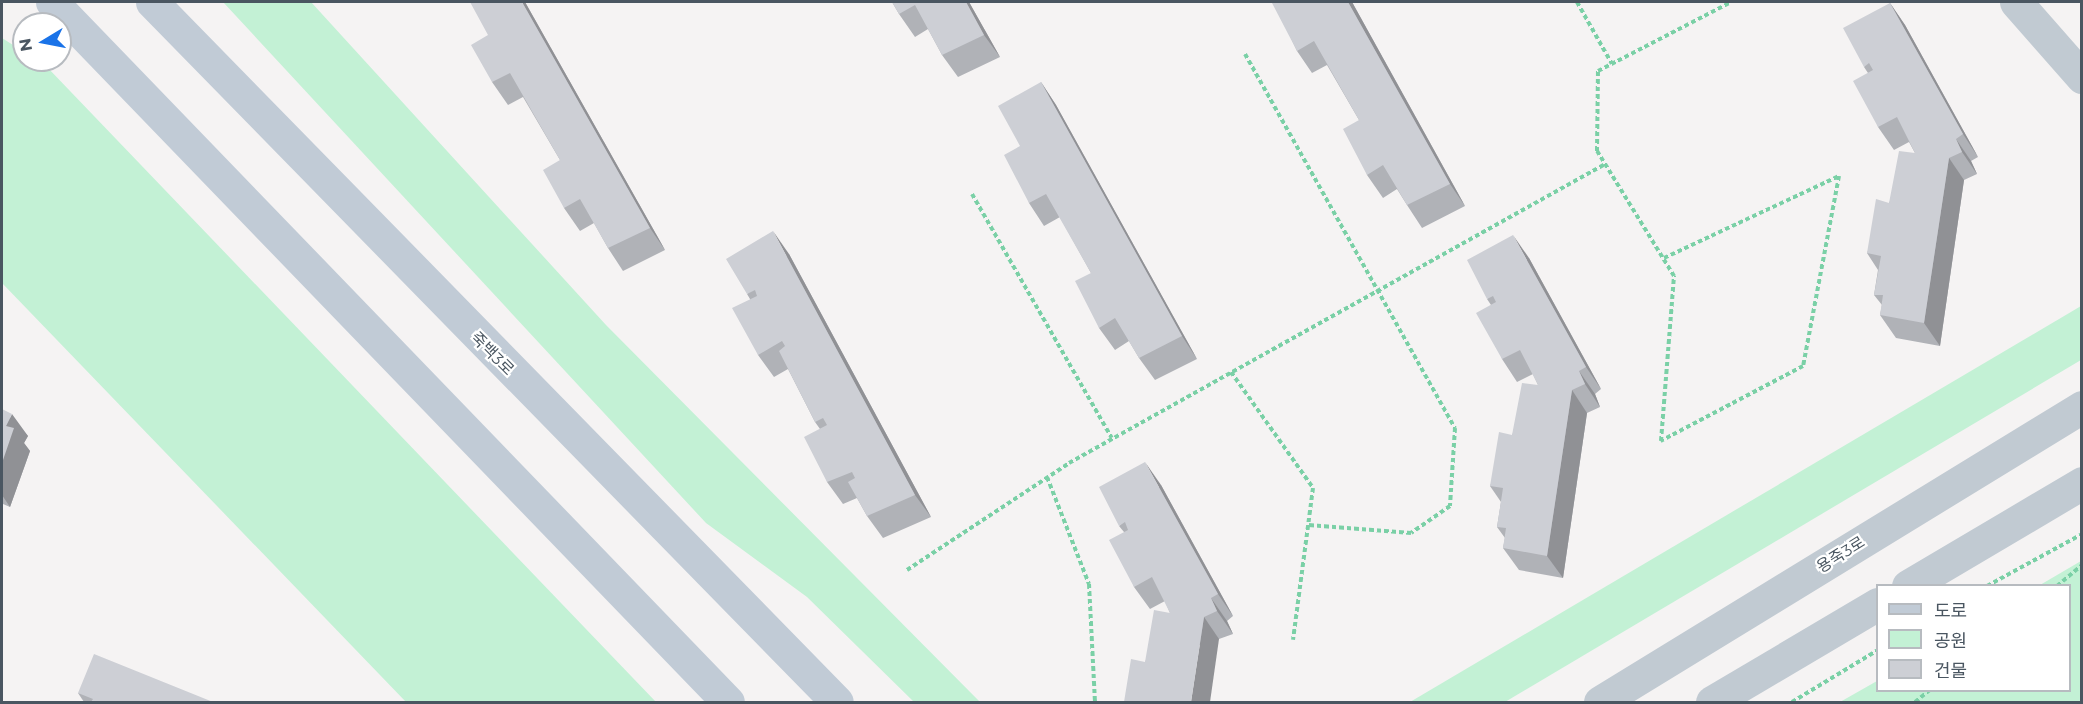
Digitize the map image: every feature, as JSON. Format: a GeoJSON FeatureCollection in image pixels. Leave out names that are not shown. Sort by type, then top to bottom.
{"type":"FeatureCollection","features":[{"type":"Feature","properties":{"kind":"main road"},"geometry":{"type":"LineString","coordinates":[[52,2],[728,702]]}},
{"type":"Feature","properties":{"kind":"main road","name":"죽백3로"},"geometry":{"type":"LineString","coordinates":[[152,2],[837,702]]}},
{"type":"Feature","properties":{"kind":"street"},"geometry":{"type":"LineString","coordinates":[[2016,2],[2082,77]]}},
{"type":"Feature","properties":{"kind":"street","name":"용죽3로"},"geometry":{"type":"LineString","coordinates":[[1600,702],[2082,407]]}},
{"type":"Feature","properties":{"kind":"street"},"geometry":{"type":"LineString","coordinates":[[1910,584],[2082,483]]}},
{"type":"Feature","properties":{"kind":"street"},"geometry":{"type":"LineString","coordinates":[[1712,702],[1876,605]]}},
{"type":"Feature","properties":{"kind":"path"},"geometry":{"type":"LineString","coordinates":[[1577,2],[1612,64]]}},
{"type":"Feature","properties":{"kind":"path"},"geometry":{"type":"LineString","coordinates":[[1664,258],[1839,176],[1803,366],[1661,441],[1674,276],[1597,152],[1598,71],[1731,2]]}},
{"type":"Feature","properties":{"kind":"path"},"geometry":{"type":"LineString","coordinates":[[1245,54],[1455,428],[1450,506],[1411,533],[1308,525]]}},
{"type":"Feature","properties":{"kind":"path"},"geometry":{"type":"LineString","coordinates":[[907,570],[1047,477],[1112,438],[1605,164]]}},
{"type":"Feature","properties":{"kind":"path"},"geometry":{"type":"LineString","coordinates":[[972,194],[1112,438]]}},
{"type":"Feature","properties":{"kind":"path"},"geometry":{"type":"LineString","coordinates":[[1231,372],[1313,488],[1293,640]]}},
{"type":"Feature","properties":{"kind":"path"},"geometry":{"type":"LineString","coordinates":[[1047,477],[1089,584],[1095,702]]}},
{"type":"Feature","properties":{"kind":"path"},"geometry":{"type":"LineString","coordinates":[[1989,584],[2082,534]]}},
{"type":"Feature","properties":{"kind":"path"},"geometry":{"type":"LineString","coordinates":[[2058,584],[2082,565]]}},
{"type":"Feature","properties":{"kind":"path"},"geometry":{"type":"LineString","coordinates":[[1792,702],[1876,651]]}},
{"type":"Feature","properties":{"kind":"path"},"geometry":{"type":"LineString","coordinates":[[1915,702],[1928,692]]}},
{"type":"Feature","properties":{"kind":"green space"},"geometry":{"type":"Polygon","coordinates":[[[223,2],[311,2],[606,325],[980,702],[914,702],[807,597],[706,523],[223,2]]]}},
{"type":"Feature","properties":{"kind":"green space"},"geometry":{"type":"Polygon","coordinates":[[[2,38],[12,44],[12,72],[52,72],[656,702],[406,702],[2,283],[2,38]]]}},
{"type":"Feature","properties":{"kind":"green space"},"geometry":{"type":"Polygon","coordinates":[[[2081,306],[2081,360],[1505,702],[1410,702],[2081,306]]]}},
{"type":"Feature","properties":{"kind":"green space"},"geometry":{"type":"Polygon","coordinates":[[[2081,561],[2081,702],[1840,702],[1876,682],[1876,692],[2071,692],[2071,584],[2042,584],[2081,561]]]}},
{"type":"Feature","properties":{"kind":"building"},"geometry":{"type":"Polygon","coordinates":[[[470,2],[522,2],[650,228],[608,248],[580,199],[564,208],[543,170],[560,160],[510,73],[492,82],[471,45],[488,35],[470,2]]]}},
{"type":"Feature","properties":{"kind":"building"},"geometry":{"type":"Polygon","coordinates":[[[892,2],[966,2],[984,35],[942,55],[915,5],[899,14],[892,2]]]}},
{"type":"Feature","properties":{"kind":"building"},"geometry":{"type":"Polygon","coordinates":[[[1348,2],[1450,184],[1407,205],[1383,165],[1367,175],[1343,129],[1359,120],[1314,41],[1297,51],[1272,3],[1348,2]]]}},
{"type":"Feature","properties":{"kind":"building"},"geometry":{"type":"Polygon","coordinates":[[[1890,3],[1963,134],[1956,139],[1962,152],[1949,158],[1924,323],[1880,315],[1883,295],[1874,295],[1881,256],[1867,253],[1876,199],[1889,203],[1899,151],[1915,153],[1897,117],[1878,127],[1853,81],[1873,70],[1869,63],[1864,67],[1843,28],[1890,3]]]}},
{"type":"Feature","properties":{"kind":"building"},"geometry":{"type":"Polygon","coordinates":[[[1041,82],[1182,336],[1139,358],[1115,318],[1099,328],[1075,281],[1091,273],[1046,194],[1029,203],[1004,155],[1020,146],[998,106],[1041,82]]]}},
{"type":"Feature","properties":{"kind":"building"},"geometry":{"type":"Polygon","coordinates":[[[773,231],[915,495],[867,516],[848,482],[855,478],[852,472],[827,482],[804,437],[827,425],[823,418],[815,422],[779,351],[785,346],[782,341],[758,355],[732,308],[757,296],[755,290],[747,294],[726,259],[773,231]]]}},
{"type":"Feature","properties":{"kind":"building"},"geometry":{"type":"Polygon","coordinates":[[[1513,235],[1586,367],[1579,371],[1585,384],[1572,390],[1547,556],[1503,548],[1506,528],[1497,527],[1503,488],[1490,486],[1499,432],[1512,435],[1522,383],[1538,385],[1520,350],[1502,359],[1476,313],[1496,302],[1493,296],[1487,299],[1467,260],[1513,235]]]}},
{"type":"Feature","properties":{"kind":"building"},"geometry":{"type":"Polygon","coordinates":[[[2,409],[12,414],[6,426],[14,428],[2,463],[2,409]]]}},
{"type":"Feature","properties":{"kind":"building"},"geometry":{"type":"Polygon","coordinates":[[[1145,462],[1218,594],[1211,598],[1217,611],[1204,617],[1191,702],[1124,702],[1131,659],[1145,662],[1154,610],[1170,613],[1152,577],[1134,587],[1109,540],[1128,530],[1125,522],[1119,526],[1099,487],[1145,462]]]}},
{"type":"Feature","properties":{"kind":"building"},"geometry":{"type":"Polygon","coordinates":[[[94,654],[213,702],[91,702],[93,699],[78,693],[94,654]]]}}]}
